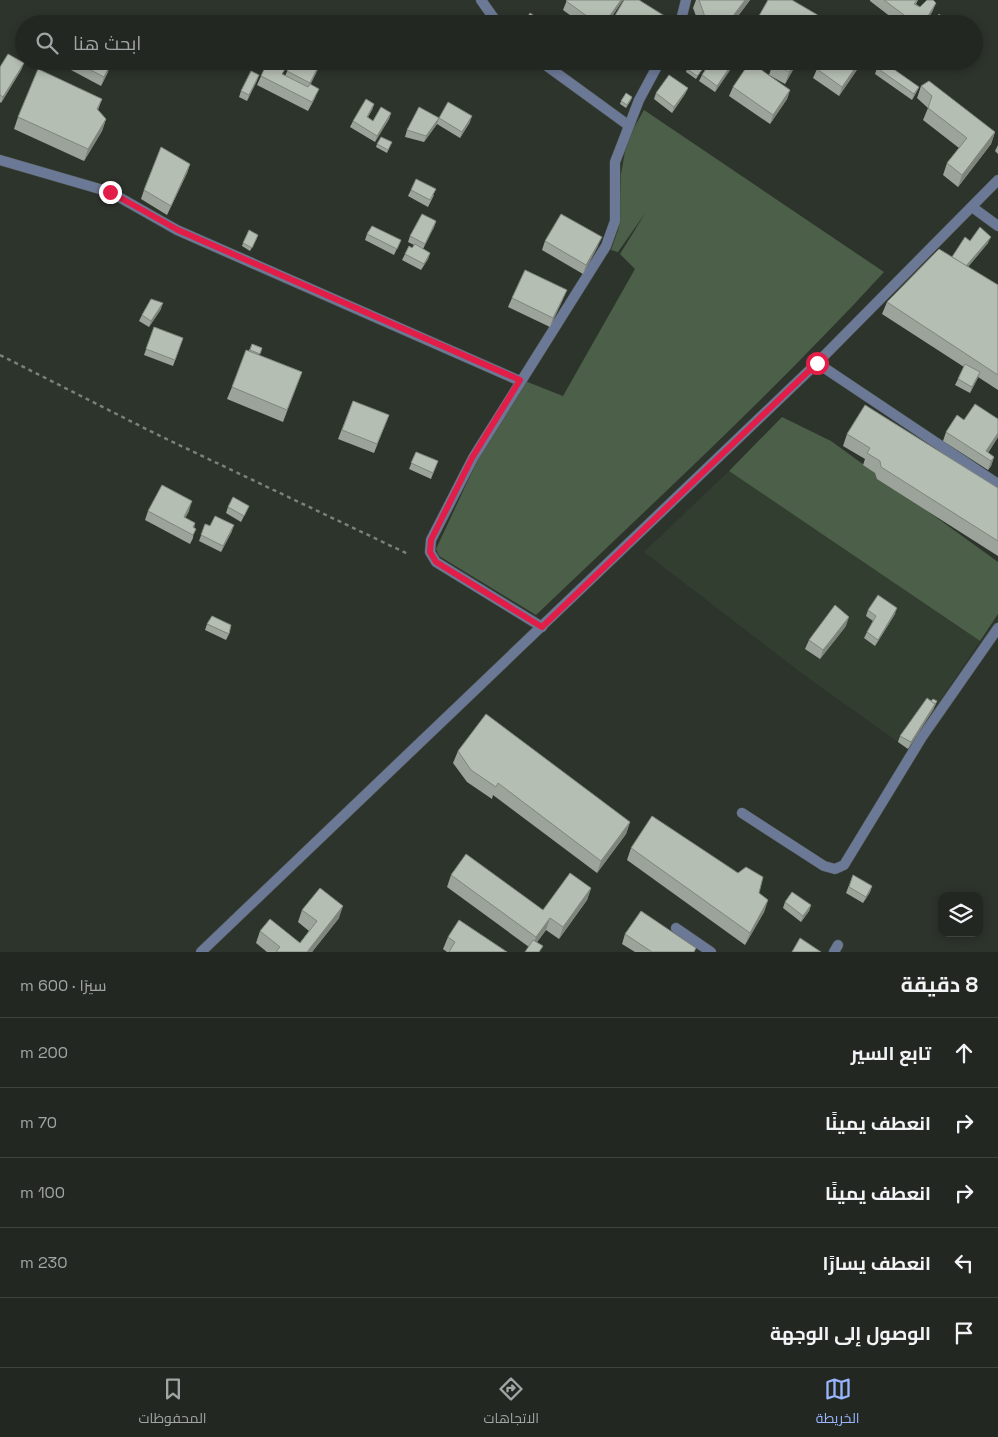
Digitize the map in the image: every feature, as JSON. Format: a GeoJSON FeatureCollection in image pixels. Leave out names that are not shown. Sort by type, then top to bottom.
{"type":"FeatureCollection","features":[{"type":"Feature","properties":{"kind":"street"},"geometry":{"type":"LineString","coordinates":[[481,0],[492,15]]}},
{"type":"Feature","properties":{"kind":"street"},"geometry":{"type":"LineString","coordinates":[[682,15],[686,0]]}},
{"type":"Feature","properties":{"kind":"street"},"geometry":{"type":"LineString","coordinates":[[552,70],[628,125]]}},
{"type":"Feature","properties":{"kind":"street"},"geometry":{"type":"LineString","coordinates":[[542,627],[436,562],[430,552],[431,540],[472,458],[606,246],[615,221],[616,162],[628,125],[655,70]]}},
{"type":"Feature","properties":{"kind":"street"},"geometry":{"type":"LineString","coordinates":[[0,160],[110,192],[178,230],[520,380]]}},
{"type":"Feature","properties":{"kind":"street"},"geometry":{"type":"LineString","coordinates":[[201,952],[817,363],[998,180]]}},
{"type":"Feature","properties":{"kind":"street"},"geometry":{"type":"LineString","coordinates":[[972,207],[998,226]]}},
{"type":"Feature","properties":{"kind":"street"},"geometry":{"type":"LineString","coordinates":[[817,363],[998,484]]}},
{"type":"Feature","properties":{"kind":"street"},"geometry":{"type":"LineString","coordinates":[[742,813],[824,866],[835,869],[844,865],[922,737],[998,628]]}},
{"type":"Feature","properties":{"kind":"street"},"geometry":{"type":"LineString","coordinates":[[676,928],[710,952]]}},
{"type":"Feature","properties":{"kind":"path"},"geometry":{"type":"LineString","coordinates":[[0,355],[156,434],[408,554]]}},
{"type":"Feature","properties":{"kind":"shaded area"},"geometry":{"type":"Polygon","coordinates":[[[644,110],[884,272],[757,403],[536,615],[439,556],[436,549],[485,444],[525,381],[563,396],[635,269],[620,254],[646,212],[618,252],[611,250],[619,227],[621,174],[627,140],[644,110]]]}},
{"type":"Feature","properties":{"kind":"shaded area"},"geometry":{"type":"Polygon","coordinates":[[[782,417],[831,441],[998,562],[998,614],[980,641],[729,471],[782,417]]]}},
{"type":"Feature","properties":{"kind":"shaded area"},"geometry":{"type":"Polygon","coordinates":[[[729,471],[980,641],[908,749],[804,675],[644,552],[729,471]]]}},
{"type":"Feature","properties":{"kind":"building"},"geometry":{"type":"Polygon","coordinates":[[[621,0],[610,15],[585,15],[566,1],[621,0]]]}},
{"type":"Feature","properties":{"kind":"building"},"geometry":{"type":"Polygon","coordinates":[[[624,0],[639,0],[663,15],[615,15],[624,0]]]}},
{"type":"Feature","properties":{"kind":"building"},"geometry":{"type":"Polygon","coordinates":[[[699,0],[745,0],[734,15],[704,15],[699,0]]]}},
{"type":"Feature","properties":{"kind":"building"},"geometry":{"type":"Polygon","coordinates":[[[768,0],[792,0],[818,15],[760,15],[768,0]]]}},
{"type":"Feature","properties":{"kind":"building"},"geometry":{"type":"Polygon","coordinates":[[[884,0],[917,0],[914,4],[920,7],[927,0],[933,0],[936,3],[929,15],[904,15],[884,0]]]}},
{"type":"Feature","properties":{"kind":"building"},"geometry":{"type":"Polygon","coordinates":[[[8,54],[15,58],[15,70],[20,70],[3,97],[0,95],[0,67],[8,54]]]}},
{"type":"Feature","properties":{"kind":"building"},"geometry":{"type":"Polygon","coordinates":[[[38,70],[40,70],[102,99],[97,109],[106,119],[88,149],[18,117],[38,70]]]}},
{"type":"Feature","properties":{"kind":"building"},"geometry":{"type":"Polygon","coordinates":[[[91,70],[108,70],[104,77],[91,70]]]}},
{"type":"Feature","properties":{"kind":"building"},"geometry":{"type":"Polygon","coordinates":[[[264,70],[284,70],[282,74],[308,87],[310,84],[319,89],[312,102],[261,76],[264,70]]]}},
{"type":"Feature","properties":{"kind":"building"},"geometry":{"type":"Polygon","coordinates":[[[288,70],[316,70],[310,83],[288,70]]]}},
{"type":"Feature","properties":{"kind":"building"},"geometry":{"type":"Polygon","coordinates":[[[688,70],[702,70],[697,76],[688,70]]]}},
{"type":"Feature","properties":{"kind":"building"},"geometry":{"type":"Polygon","coordinates":[[[705,70],[728,70],[717,86],[702,75],[705,70]]]}},
{"type":"Feature","properties":{"kind":"building"},"geometry":{"type":"Polygon","coordinates":[[[745,70],[761,70],[790,90],[773,115],[733,87],[745,70]]]}},
{"type":"Feature","properties":{"kind":"building"},"geometry":{"type":"Polygon","coordinates":[[[818,70],[854,70],[842,87],[818,70]]]}},
{"type":"Feature","properties":{"kind":"building"},"geometry":{"type":"Polygon","coordinates":[[[880,70],[895,70],[919,87],[914,94],[880,70]]]}},
{"type":"Feature","properties":{"kind":"building"},"geometry":{"type":"Polygon","coordinates":[[[251,71],[259,75],[249,95],[241,91],[251,71]]]}},
{"type":"Feature","properties":{"kind":"building"},"geometry":{"type":"Polygon","coordinates":[[[669,75],[688,88],[674,107],[656,93],[669,75]]]}},
{"type":"Feature","properties":{"kind":"building"},"geometry":{"type":"Polygon","coordinates":[[[929,81],[995,132],[962,175],[947,163],[967,138],[928,108],[932,96],[921,86],[929,81]]]}},
{"type":"Feature","properties":{"kind":"building"},"geometry":{"type":"Polygon","coordinates":[[[626,93],[632,97],[627,105],[621,101],[626,93]]]}},
{"type":"Feature","properties":{"kind":"building"},"geometry":{"type":"Polygon","coordinates":[[[366,99],[374,104],[367,117],[373,121],[381,107],[391,113],[377,136],[353,121],[366,99]]]}},
{"type":"Feature","properties":{"kind":"building"},"geometry":{"type":"Polygon","coordinates":[[[448,102],[472,116],[462,132],[439,118],[448,102]]]}},
{"type":"Feature","properties":{"kind":"building"},"geometry":{"type":"Polygon","coordinates":[[[419,107],[439,118],[426,136],[407,130],[419,107]]]}},
{"type":"Feature","properties":{"kind":"building"},"geometry":{"type":"Polygon","coordinates":[[[381,137],[392,142],[388,150],[377,144],[381,137]]]}},
{"type":"Feature","properties":{"kind":"building"},"geometry":{"type":"Polygon","coordinates":[[[161,147],[190,164],[171,206],[144,190],[161,147]]]}},
{"type":"Feature","properties":{"kind":"building"},"geometry":{"type":"Polygon","coordinates":[[[416,179],[436,189],[430,200],[411,190],[416,179]]]}},
{"type":"Feature","properties":{"kind":"building"},"geometry":{"type":"Polygon","coordinates":[[[422,214],[436,221],[425,244],[410,236],[422,214]]]}},
{"type":"Feature","properties":{"kind":"building"},"geometry":{"type":"Polygon","coordinates":[[[561,214],[602,237],[586,265],[545,241],[561,214]]]}},
{"type":"Feature","properties":{"kind":"building"},"geometry":{"type":"Polygon","coordinates":[[[372,226],[401,240],[397,249],[367,234],[372,226]]]}},
{"type":"Feature","properties":{"kind":"building"},"geometry":{"type":"Polygon","coordinates":[[[980,227],[991,237],[966,266],[952,257],[965,237],[970,241],[980,227]]]}},
{"type":"Feature","properties":{"kind":"building"},"geometry":{"type":"Polygon","coordinates":[[[249,230],[258,235],[252,248],[243,243],[249,230]]]}},
{"type":"Feature","properties":{"kind":"building"},"geometry":{"type":"Polygon","coordinates":[[[415,244],[430,253],[424,264],[405,254],[409,246],[412,248],[415,244]]]}},
{"type":"Feature","properties":{"kind":"building"},"geometry":{"type":"Polygon","coordinates":[[[939,249],[998,285],[998,375],[887,302],[939,249]]]}},
{"type":"Feature","properties":{"kind":"building"},"geometry":{"type":"Polygon","coordinates":[[[525,270],[567,290],[553,318],[512,298],[525,270]]]}},
{"type":"Feature","properties":{"kind":"building"},"geometry":{"type":"Polygon","coordinates":[[[151,299],[163,303],[151,321],[142,315],[151,299]]]}},
{"type":"Feature","properties":{"kind":"building"},"geometry":{"type":"Polygon","coordinates":[[[154,327],[183,338],[175,360],[146,349],[154,327]]]}},
{"type":"Feature","properties":{"kind":"building"},"geometry":{"type":"Polygon","coordinates":[[[252,344],[262,348],[260,354],[250,350],[252,344]]]}},
{"type":"Feature","properties":{"kind":"building"},"geometry":{"type":"Polygon","coordinates":[[[246,350],[302,372],[287,410],[232,387],[246,350]]]}},
{"type":"Feature","properties":{"kind":"building"},"geometry":{"type":"Polygon","coordinates":[[[965,364],[980,372],[972,387],[958,379],[965,364]]]}},
{"type":"Feature","properties":{"kind":"building"},"geometry":{"type":"Polygon","coordinates":[[[353,401],[389,415],[377,444],[342,430],[353,401]]]}},
{"type":"Feature","properties":{"kind":"building"},"geometry":{"type":"Polygon","coordinates":[[[975,404],[998,419],[998,433],[986,451],[994,457],[991,461],[946,432],[957,415],[964,420],[975,404]]]}},
{"type":"Feature","properties":{"kind":"building"},"geometry":{"type":"Polygon","coordinates":[[[865,405],[998,488],[998,541],[881,467],[880,461],[867,453],[870,448],[847,434],[865,405]]]}},
{"type":"Feature","properties":{"kind":"building"},"geometry":{"type":"Polygon","coordinates":[[[416,452],[438,461],[433,473],[411,463],[416,452]]]}},
{"type":"Feature","properties":{"kind":"building"},"geometry":{"type":"Polygon","coordinates":[[[162,485],[192,501],[184,517],[195,523],[193,527],[196,529],[193,535],[148,511],[162,485]]]}},
{"type":"Feature","properties":{"kind":"building"},"geometry":{"type":"Polygon","coordinates":[[[233,497],[249,506],[244,516],[228,507],[233,497]]]}},
{"type":"Feature","properties":{"kind":"building"},"geometry":{"type":"Polygon","coordinates":[[[215,516],[234,525],[223,546],[201,535],[205,524],[210,526],[215,516]]]}},
{"type":"Feature","properties":{"kind":"building"},"geometry":{"type":"Polygon","coordinates":[[[878,595],[897,608],[878,640],[867,632],[876,616],[868,610],[878,595]]]}},
{"type":"Feature","properties":{"kind":"building"},"geometry":{"type":"Polygon","coordinates":[[[835,605],[849,617],[823,650],[809,640],[835,605]]]}},
{"type":"Feature","properties":{"kind":"building"},"geometry":{"type":"Polygon","coordinates":[[[212,616],[231,625],[229,634],[207,624],[212,616]]]}},
{"type":"Feature","properties":{"kind":"building"},"geometry":{"type":"Polygon","coordinates":[[[927,698],[935,704],[911,742],[900,736],[927,698]]]}},
{"type":"Feature","properties":{"kind":"building"},"geometry":{"type":"Polygon","coordinates":[[[486,714],[630,822],[601,861],[498,783],[496,787],[471,770],[458,751],[486,714]]]}},
{"type":"Feature","properties":{"kind":"building"},"geometry":{"type":"Polygon","coordinates":[[[652,816],[738,873],[746,867],[763,877],[759,893],[768,900],[750,933],[631,848],[652,816]]]}},
{"type":"Feature","properties":{"kind":"building"},"geometry":{"type":"Polygon","coordinates":[[[466,854],[543,910],[570,873],[591,888],[563,927],[550,918],[536,937],[451,875],[466,854]]]}},
{"type":"Feature","properties":{"kind":"building"},"geometry":{"type":"Polygon","coordinates":[[[853,875],[872,886],[866,897],[849,887],[853,875]]]}},
{"type":"Feature","properties":{"kind":"building"},"geometry":{"type":"Polygon","coordinates":[[[320,888],[343,906],[307,952],[276,952],[280,947],[260,931],[270,919],[300,943],[317,921],[302,910],[320,888]]]}},
{"type":"Feature","properties":{"kind":"building"},"geometry":{"type":"Polygon","coordinates":[[[792,892],[811,905],[803,916],[785,902],[792,892]]]}},
{"type":"Feature","properties":{"kind":"building"},"geometry":{"type":"Polygon","coordinates":[[[641,911],[696,948],[694,952],[652,952],[625,934],[641,911]]]}},
{"type":"Feature","properties":{"kind":"building"},"geometry":{"type":"Polygon","coordinates":[[[459,920],[507,952],[449,952],[455,942],[448,937],[459,920]]]}},
{"type":"Feature","properties":{"kind":"building"},"geometry":{"type":"Polygon","coordinates":[[[800,938],[821,952],[792,952],[800,938]]]}},
{"type":"Feature","properties":{"kind":"building"},"geometry":{"type":"Polygon","coordinates":[[[533,940],[543,946],[539,952],[525,952],[533,940]]]}},
{"type":"Feature","properties":{"kind":"route"},"geometry":{"type":"LineString","coordinates":[[110,192],[178,230],[520,380],[472,458],[431,540],[430,552],[436,562],[542,627],[817,363]]}}]}
